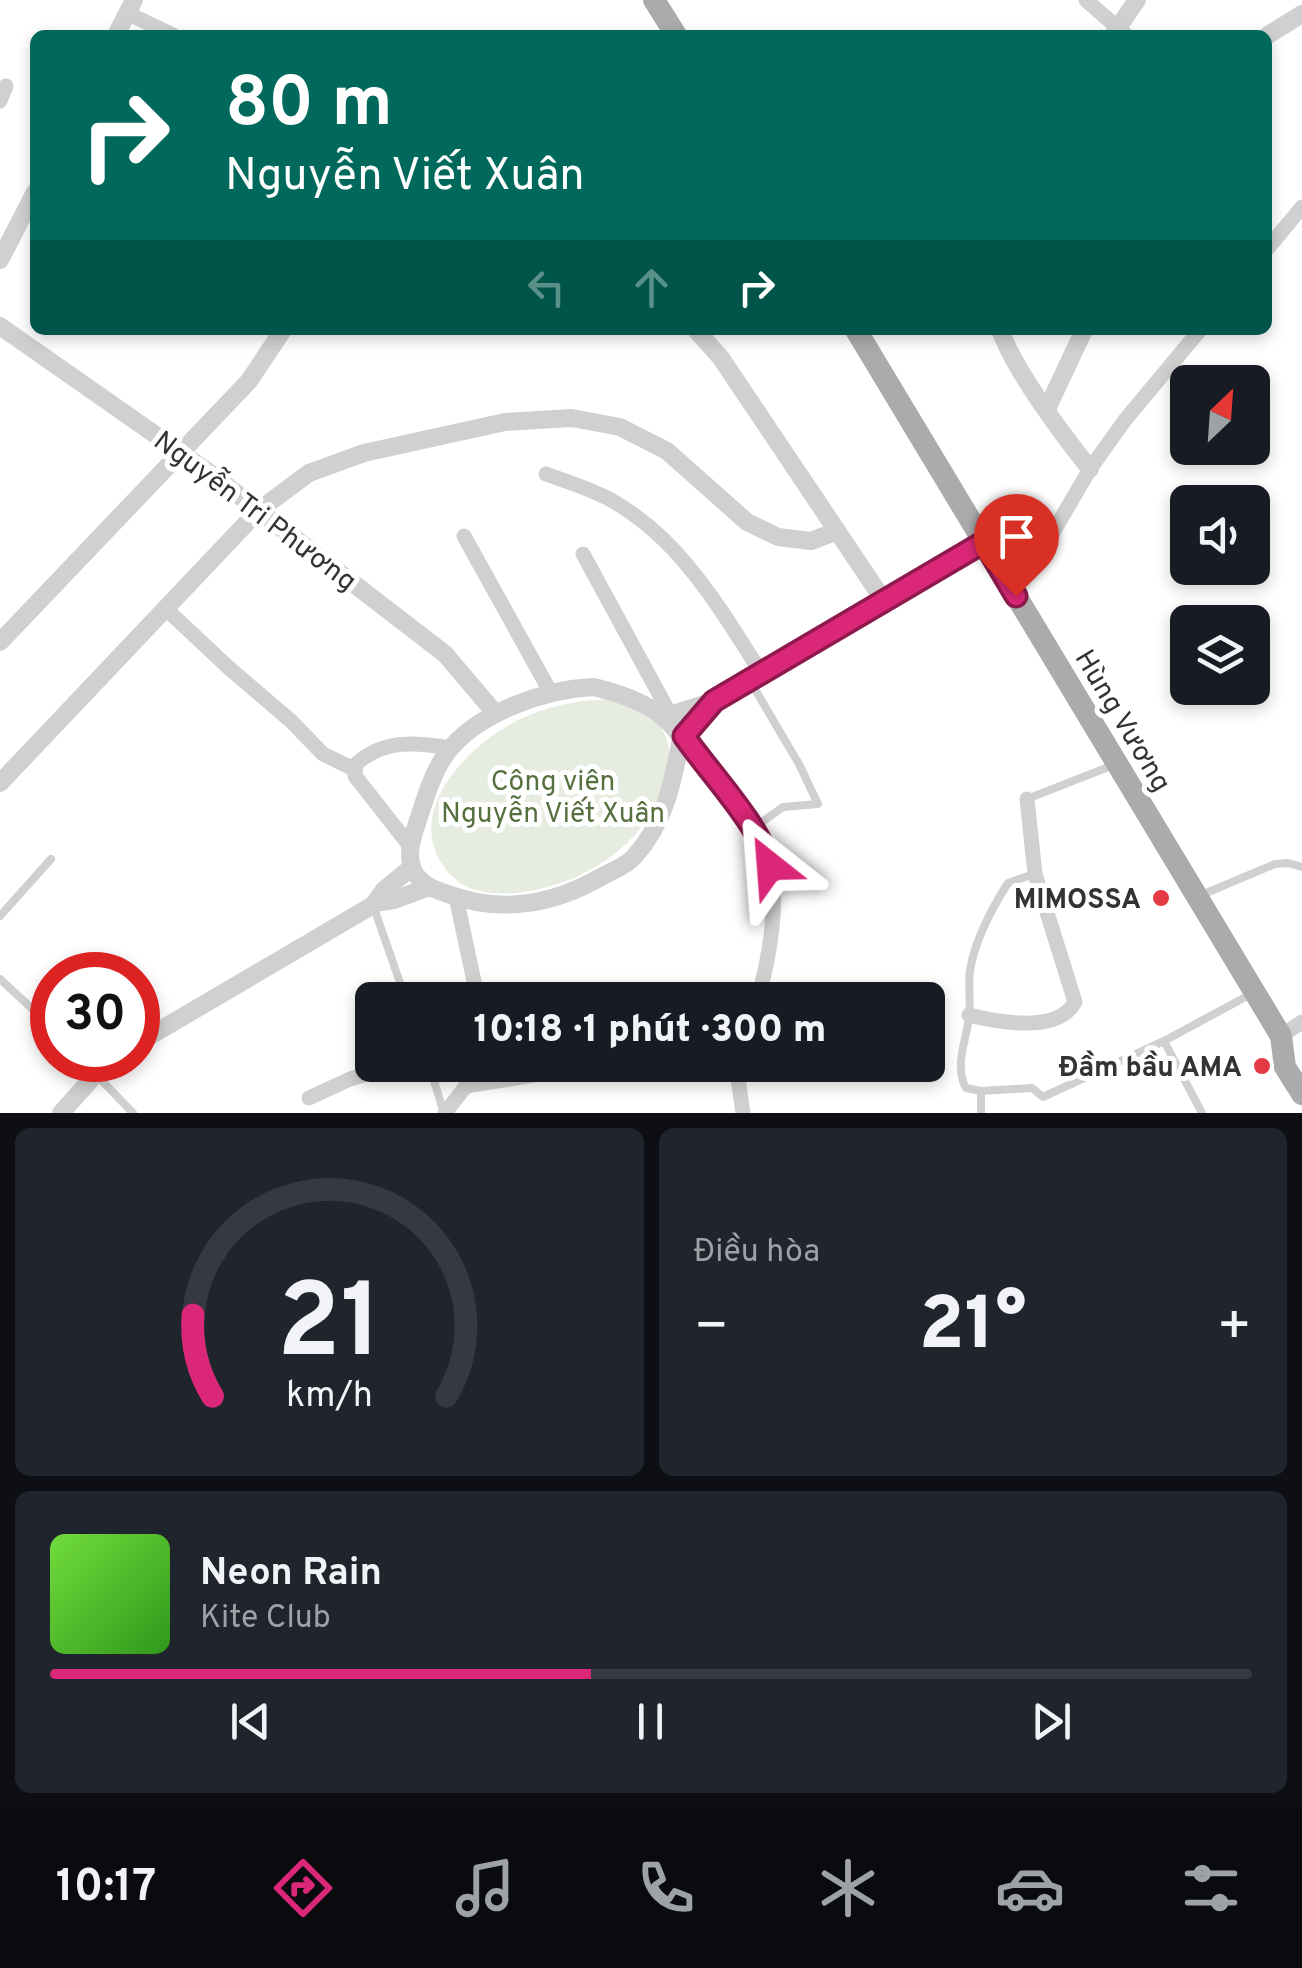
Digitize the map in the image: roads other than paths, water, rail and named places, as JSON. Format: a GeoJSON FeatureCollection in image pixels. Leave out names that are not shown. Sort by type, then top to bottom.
{"type":"FeatureCollection","features":[{"type":"Feature","properties":{"kind":"main road"},"geometry":{"type":"LineString","coordinates":[[654,0],[673,30]]}},
{"type":"Feature","properties":{"kind":"main road","name":"Hùng Vương"},"geometry":{"type":"LineString","coordinates":[[859,335],[1253,993],[1281,1036],[1302,1050]]}},
{"type":"Feature","properties":{"kind":"main road","name":"Hùng Vương"},"geometry":{"type":"LineString","coordinates":[[1281,1036],[1285,1066],[1302,1094]]}},
{"type":"Feature","properties":{"kind":"street"},"geometry":{"type":"LineString","coordinates":[[1086,0],[1115,30]]}},
{"type":"Feature","properties":{"kind":"street"},"geometry":{"type":"LineString","coordinates":[[1120,30],[1136,0]]}},
{"type":"Feature","properties":{"kind":"street"},"geometry":{"type":"LineString","coordinates":[[118,30],[130,6],[166,30]]}},
{"type":"Feature","properties":{"kind":"street"},"geometry":{"type":"LineString","coordinates":[[1272,33],[1302,14]]}},
{"type":"Feature","properties":{"kind":"street"},"geometry":{"type":"LineString","coordinates":[[0,260],[30,202]]}},
{"type":"Feature","properties":{"kind":"street"},"geometry":{"type":"LineString","coordinates":[[1272,243],[1302,207]]}},
{"type":"Feature","properties":{"kind":"street","name":"Nguyễn Tri Phương"},"geometry":{"type":"LineString","coordinates":[[0,326],[210,473],[445,654],[496,712]]}},
{"type":"Feature","properties":{"kind":"street"},"geometry":{"type":"LineString","coordinates":[[0,642],[249,380],[280,335]]}},
{"type":"Feature","properties":{"kind":"street"},"geometry":{"type":"LineString","coordinates":[[700,335],[721,358],[884,601]]}},
{"type":"Feature","properties":{"kind":"street"},"geometry":{"type":"LineString","coordinates":[[1002,335],[1090,469]]}},
{"type":"Feature","properties":{"kind":"street"},"geometry":{"type":"LineString","coordinates":[[1048,409],[1082,335]]}},
{"type":"Feature","properties":{"kind":"street"},"geometry":{"type":"LineString","coordinates":[[714,701],[682,737],[663,812],[632,860],[576,892],[536,904],[495,904],[456,898],[430,887],[412,868],[410,846],[432,782],[450,748],[496,712],[551,692],[594,688],[623,694],[667,715],[714,701],[884,601],[990,552],[1035,548],[1052,534],[1090,469],[1125,420],[1196,335]]}},
{"type":"Feature","properties":{"kind":"street"},"geometry":{"type":"LineString","coordinates":[[0,782],[258,510],[309,473],[364,453],[505,422],[572,418],[620,428],[668,450],[747,522],[778,537],[810,541],[837,531]]}},
{"type":"Feature","properties":{"kind":"street"},"geometry":{"type":"LineString","coordinates":[[546,474],[604,496],[648,526],[706,586],[756,677]]}},
{"type":"Feature","properties":{"kind":"street"},"geometry":{"type":"LineString","coordinates":[[464,536],[551,692]]}},
{"type":"Feature","properties":{"kind":"street"},"geometry":{"type":"LineString","coordinates":[[583,554],[667,715],[768,857],[772,900],[770,953],[762,982]]}},
{"type":"Feature","properties":{"kind":"street"},"geometry":{"type":"LineString","coordinates":[[165,608],[323,754],[354,769],[360,783],[410,846]]}},
{"type":"Feature","properties":{"kind":"street"},"geometry":{"type":"LineString","coordinates":[[354,769],[367,756],[403,742],[450,748]]}},
{"type":"Feature","properties":{"kind":"street"},"geometry":{"type":"LineString","coordinates":[[969,1015],[1018,1025],[1064,1013],[1075,1002],[1034,874],[1027,799]]}},
{"type":"Feature","properties":{"kind":"street"},"geometry":{"type":"LineString","coordinates":[[374,904],[384,890],[412,868]]}},
{"type":"Feature","properties":{"kind":"street"},"geometry":{"type":"LineString","coordinates":[[160,1030],[374,904],[430,887]]}},
{"type":"Feature","properties":{"kind":"street"},"geometry":{"type":"LineString","coordinates":[[456,898],[476,982]]}},
{"type":"Feature","properties":{"kind":"street"},"geometry":{"type":"LineString","coordinates":[[1281,1036],[1302,1022]]}},
{"type":"Feature","properties":{"kind":"street"},"geometry":{"type":"LineString","coordinates":[[309,1098],[355,1077]]}},
{"type":"Feature","properties":{"kind":"street"},"geometry":{"type":"LineString","coordinates":[[61,1113],[79,1082]]}},
{"type":"Feature","properties":{"kind":"street"},"geometry":{"type":"LineString","coordinates":[[444,1113],[467,1082]]}},
{"type":"Feature","properties":{"kind":"street"},"geometry":{"type":"LineString","coordinates":[[466,1086],[491,1082]]}},
{"type":"Feature","properties":{"kind":"street"},"geometry":{"type":"LineString","coordinates":[[739,1082],[744,1113]]}},
{"type":"Feature","properties":{"kind":"lane"},"geometry":{"type":"LineString","coordinates":[[752,830],[783,807],[818,804],[756,677]]}},
{"type":"Feature","properties":{"kind":"lane"},"geometry":{"type":"LineString","coordinates":[[1027,799],[1116,764]]}},
{"type":"Feature","properties":{"kind":"lane"},"geometry":{"type":"LineString","coordinates":[[0,916],[51,860]]}},
{"type":"Feature","properties":{"kind":"lane"},"geometry":{"type":"LineString","coordinates":[[1195,898],[1275,864],[1302,868]]}},
{"type":"Feature","properties":{"kind":"lane"},"geometry":{"type":"LineString","coordinates":[[1034,874],[1008,883],[970,967],[969,1015],[961,1052],[962,1082],[966,1088],[1032,1088],[1043,1096],[1164,1041],[1253,993]]}},
{"type":"Feature","properties":{"kind":"lane"},"geometry":{"type":"LineString","coordinates":[[374,904],[400,982]]}},
{"type":"Feature","properties":{"kind":"lane"},"geometry":{"type":"LineString","coordinates":[[0,979],[30,1002]]}},
{"type":"Feature","properties":{"kind":"lane"},"geometry":{"type":"LineString","coordinates":[[1164,1041],[1202,1113]]}},
{"type":"Feature","properties":{"kind":"lane"},"geometry":{"type":"LineString","coordinates":[[103,1082],[133,1113]]}},
{"type":"Feature","properties":{"kind":"lane"},"geometry":{"type":"LineString","coordinates":[[434,1082],[444,1113]]}},
{"type":"Feature","properties":{"kind":"lane"},"geometry":{"type":"LineString","coordinates":[[981,1091],[981,1113]]}},
{"type":"Feature","properties":{"kind":"place","name":"MIMOSSA"},"geometry":{"type":"Point","coordinates":[1161,898]}},
{"type":"Feature","properties":{"kind":"place","name":"Đầm bầu AMA"},"geometry":{"type":"Point","coordinates":[1262,1066]}},
{"type":"Feature","properties":{"kind":"park label","name":"Công viên Nguyễn Viết Xuân"},"geometry":{"type":"Point","coordinates":[553,796]}}]}
